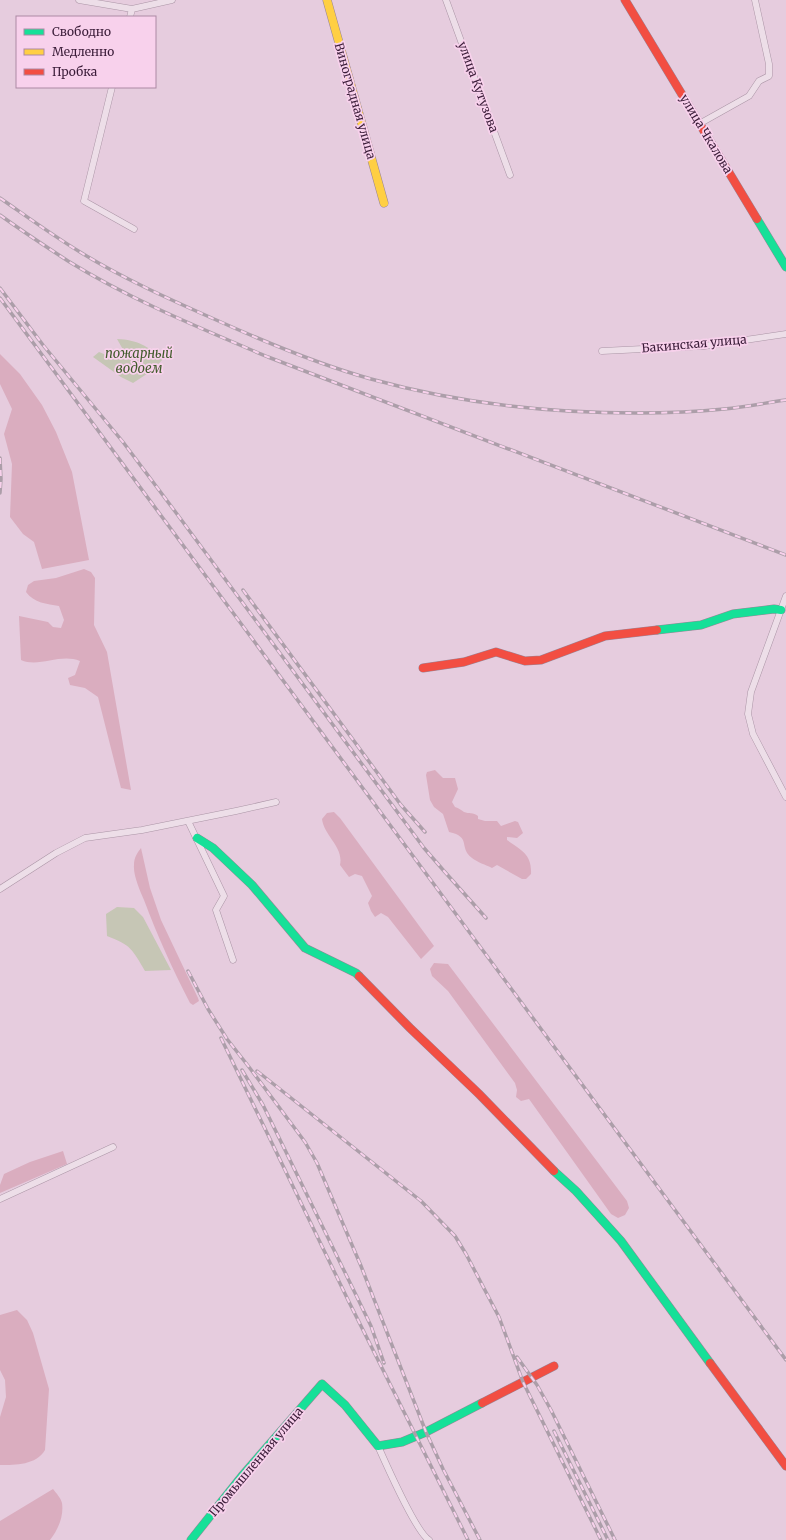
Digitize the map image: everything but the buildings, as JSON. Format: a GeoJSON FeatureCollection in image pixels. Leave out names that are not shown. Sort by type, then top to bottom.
{"type":"FeatureCollection","features":[{"type":"Feature","properties":{"kind":"street"},"geometry":{"type":"LineString","coordinates":[[79,0],[132,9],[172,0]]}},
{"type":"Feature","properties":{"kind":"street","name":"Виноградная улица"},"geometry":{"type":"LineString","coordinates":[[327,0],[384,202]]}},
{"type":"Feature","properties":{"kind":"street","name":"улица Кутузова"},"geometry":{"type":"LineString","coordinates":[[446,0],[510,175]]}},
{"type":"Feature","properties":{"kind":"street","name":"улица Чкалова"},"geometry":{"type":"LineString","coordinates":[[625,0],[786,267]]}},
{"type":"Feature","properties":{"kind":"street"},"geometry":{"type":"LineString","coordinates":[[700,124],[749,96],[759,81],[769,76],[769,64],[754,0]]}},
{"type":"Feature","properties":{"kind":"street"},"geometry":{"type":"LineString","coordinates":[[130,16],[132,9]]}},
{"type":"Feature","properties":{"kind":"street"},"geometry":{"type":"LineString","coordinates":[[112,88],[84,201],[134,229]]}},
{"type":"Feature","properties":{"kind":"street","name":"Бакинская улица"},"geometry":{"type":"LineString","coordinates":[[602,351],[704,346],[786,334]]}},
{"type":"Feature","properties":{"kind":"street"},"geometry":{"type":"LineString","coordinates":[[786,596],[751,692],[748,714],[753,734],[786,797]]}},
{"type":"Feature","properties":{"kind":"street"},"geometry":{"type":"LineString","coordinates":[[423,668],[464,662],[496,652],[525,660],[541,660],[605,636],[701,626],[733,614],[774,608],[780,610]]}},
{"type":"Feature","properties":{"kind":"street"},"geometry":{"type":"LineString","coordinates":[[0,889],[56,853],[85,838],[236,812],[276,802]]}},
{"type":"Feature","properties":{"kind":"street"},"geometry":{"type":"LineString","coordinates":[[188,821],[224,896],[216,910],[233,960]]}},
{"type":"Feature","properties":{"kind":"street"},"geometry":{"type":"LineString","coordinates":[[196,838],[213,848],[252,885],[305,948],[356,973],[410,1028],[479,1094],[551,1168],[576,1191],[621,1241],[786,1466]]}},
{"type":"Feature","properties":{"kind":"street"},"geometry":{"type":"LineString","coordinates":[[0,1199],[113,1148]]}},
{"type":"Feature","properties":{"kind":"street"},"geometry":{"type":"LineString","coordinates":[[429,1540],[425,1538],[415,1522],[378,1446],[402,1442],[426,1432],[554,1366]]}},
{"type":"Feature","properties":{"kind":"street","name":"Промышленная улица"},"geometry":{"type":"LineString","coordinates":[[191,1540],[242,1476],[322,1384],[345,1405],[378,1446]]}},
{"type":"Feature","properties":{"kind":"shaded area"},"geometry":{"type":"Polygon","coordinates":[[[0,354],[20,374],[42,405],[56,432],[72,472],[89,560],[42,569],[34,542],[23,534],[10,517],[12,464],[4,434],[12,409],[0,384],[0,354]]]}},
{"type":"Feature","properties":{"kind":"shaded area"},"geometry":{"type":"Polygon","coordinates":[[[84,569],[91,572],[95,578],[94,625],[107,652],[131,790],[121,788],[98,697],[85,688],[70,685],[68,678],[75,675],[80,661],[65,659],[28,662],[21,660],[19,616],[48,622],[53,627],[61,628],[64,620],[59,606],[37,601],[29,596],[26,592],[28,585],[34,581],[56,578],[84,569]]]}},
{"type":"Feature","properties":{"kind":"shaded area"},"geometry":{"type":"Polygon","coordinates":[[[435,770],[443,778],[455,778],[458,789],[452,802],[455,807],[464,812],[478,816],[478,819],[485,821],[497,821],[501,826],[515,821],[518,822],[523,833],[517,838],[507,837],[507,840],[525,853],[528,857],[531,867],[531,874],[526,879],[522,879],[497,865],[492,868],[474,859],[468,854],[463,840],[456,834],[449,832],[443,814],[434,807],[430,800],[426,775],[427,772],[435,770]]]}},
{"type":"Feature","properties":{"kind":"shaded area"},"geometry":{"type":"Polygon","coordinates":[[[334,812],[340,818],[434,946],[421,959],[388,917],[381,913],[375,917],[368,903],[372,896],[362,876],[355,874],[349,877],[340,865],[337,847],[326,831],[322,819],[327,813],[334,812]]]}},
{"type":"Feature","properties":{"kind":"shaded area"},"geometry":{"type":"Polygon","coordinates":[[[141,848],[150,888],[161,920],[199,1001],[193,1005],[190,1003],[177,978],[137,883],[134,862],[141,848]]]}},
{"type":"Feature","properties":{"kind":"shaded area"},"geometry":{"type":"Polygon","coordinates":[[[434,963],[448,964],[627,1201],[629,1208],[625,1215],[618,1218],[611,1214],[529,1099],[521,1101],[516,1097],[517,1090],[515,1083],[448,991],[432,976],[430,969],[434,963]]]}},
{"type":"Feature","properties":{"kind":"shaded area"},"geometry":{"type":"Polygon","coordinates":[[[63,1151],[67,1164],[0,1193],[0,1185],[4,1174],[30,1162],[63,1151]]]}},
{"type":"Feature","properties":{"kind":"shaded area"},"geometry":{"type":"Polygon","coordinates":[[[17,1310],[27,1320],[33,1333],[49,1389],[45,1450],[36,1459],[25,1463],[0,1465],[0,1417],[6,1397],[5,1380],[0,1370],[0,1315],[17,1310]]]}},
{"type":"Feature","properties":{"kind":"shaded area"},"geometry":{"type":"Polygon","coordinates":[[[53,1489],[61,1499],[62,1513],[56,1532],[50,1540],[0,1540],[0,1521],[53,1489]]]}},
{"type":"Feature","properties":{"kind":"water","name":"пожарный водоем"},"geometry":{"type":"Polygon","coordinates":[[[117,339],[142,344],[163,359],[153,370],[133,383],[121,377],[93,357],[99,352],[116,359],[125,353],[117,339]]]}},
{"type":"Feature","properties":{"kind":"water"},"geometry":{"type":"Polygon","coordinates":[[[117,907],[134,908],[143,917],[171,970],[145,971],[134,953],[126,945],[107,936],[106,914],[117,907]]]}},
{"type":"Feature","properties":{"kind":"railway"},"geometry":{"type":"LineString","coordinates":[[0,198],[80,252],[112,271],[163,296],[291,352],[371,379],[436,394],[502,405],[536,409],[603,413],[702,411],[786,400]]}},
{"type":"Feature","properties":{"kind":"railway"},"geometry":{"type":"LineString","coordinates":[[0,215],[68,261],[116,288],[166,313],[268,357],[786,555]]}},
{"type":"Feature","properties":{"kind":"railway"},"geometry":{"type":"LineString","coordinates":[[0,288],[43,345],[123,442],[424,848],[486,918]]}},
{"type":"Feature","properties":{"kind":"railway"},"geometry":{"type":"LineString","coordinates":[[0,298],[786,1360]]}},
{"type":"Feature","properties":{"kind":"railway"},"geometry":{"type":"LineString","coordinates":[[0,458],[0,493]]}},
{"type":"Feature","properties":{"kind":"railway"},"geometry":{"type":"LineString","coordinates":[[243,590],[401,805],[425,832]]}},
{"type":"Feature","properties":{"kind":"railway"},"geometry":{"type":"LineString","coordinates":[[188,971],[208,1009],[227,1039],[305,1142],[317,1163],[361,1266],[426,1432],[443,1469],[480,1540]]}},
{"type":"Feature","properties":{"kind":"railway"},"geometry":{"type":"LineString","coordinates":[[221,1038],[349,1302],[468,1540]]}},
{"type":"Feature","properties":{"kind":"railway"},"geometry":{"type":"LineString","coordinates":[[242,1070],[263,1105],[356,1295],[371,1326],[384,1363]]}},
{"type":"Feature","properties":{"kind":"railway"},"geometry":{"type":"LineString","coordinates":[[257,1071],[421,1201],[455,1236],[499,1317],[523,1382],[601,1540]]}},
{"type":"Feature","properties":{"kind":"railway"},"geometry":{"type":"LineString","coordinates":[[517,1357],[537,1385],[551,1410],[615,1540]]}},
{"type":"Feature","properties":{"kind":"railway"},"geometry":{"type":"LineString","coordinates":[[554,1431],[608,1540]]}},
{"type":"Feature","properties":{"kind":"traffic: fast"},"geometry":{"type":"LineString","coordinates":[[757,219],[786,267]]}},
{"type":"Feature","properties":{"kind":"traffic: fast"},"geometry":{"type":"LineString","coordinates":[[657,630],[701,625],[733,614],[774,609],[781,610]]}},
{"type":"Feature","properties":{"kind":"traffic: fast"},"geometry":{"type":"LineString","coordinates":[[197,838],[213,848],[252,885],[305,948],[356,973],[359,976]]}},
{"type":"Feature","properties":{"kind":"traffic: fast"},"geometry":{"type":"LineString","coordinates":[[554,1171],[576,1191],[621,1241],[710,1363]]}},
{"type":"Feature","properties":{"kind":"traffic: fast"},"geometry":{"type":"LineString","coordinates":[[191,1540],[242,1476],[322,1384],[345,1405],[378,1446],[402,1442],[426,1432],[482,1403]]}},
{"type":"Feature","properties":{"kind":"traffic: slow"},"geometry":{"type":"LineString","coordinates":[[327,0],[384,203]]}},
{"type":"Feature","properties":{"kind":"traffic: jam"},"geometry":{"type":"LineString","coordinates":[[625,0],[757,219]]}},
{"type":"Feature","properties":{"kind":"traffic: jam"},"geometry":{"type":"LineString","coordinates":[[423,668],[464,662],[496,652],[525,661],[541,660],[605,636],[657,630]]}},
{"type":"Feature","properties":{"kind":"traffic: jam"},"geometry":{"type":"LineString","coordinates":[[359,976],[410,1028],[479,1094],[554,1171]]}},
{"type":"Feature","properties":{"kind":"traffic: jam"},"geometry":{"type":"LineString","coordinates":[[710,1363],[786,1466]]}},
{"type":"Feature","properties":{"kind":"traffic: jam"},"geometry":{"type":"LineString","coordinates":[[482,1403],[554,1366]]}}]}
